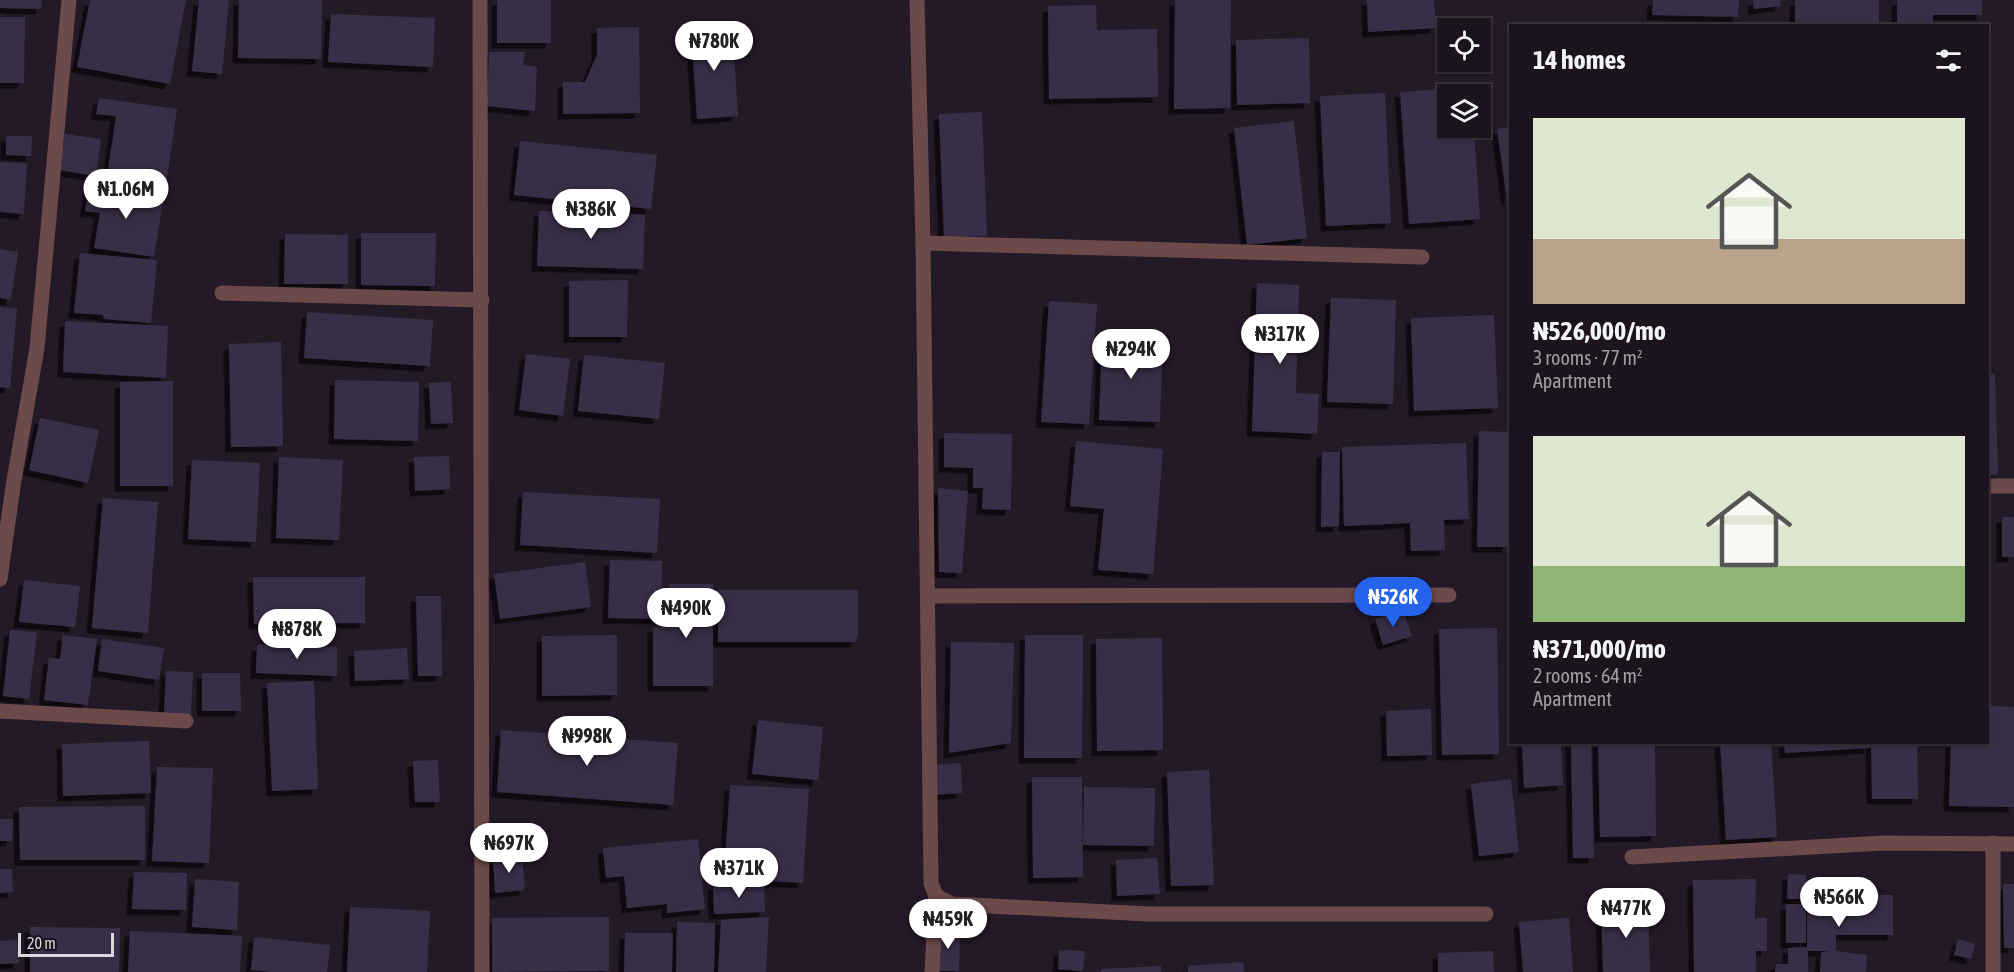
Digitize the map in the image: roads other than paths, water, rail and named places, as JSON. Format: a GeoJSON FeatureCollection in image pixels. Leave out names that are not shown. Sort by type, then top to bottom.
{"type":"FeatureCollection","features":[{"type":"Feature","properties":{"kind":"street"},"geometry":{"type":"LineString","coordinates":[[0,579],[7,479],[37,348],[69,0]]}},
{"type":"Feature","properties":{"kind":"street"},"geometry":{"type":"LineString","coordinates":[[480,0],[482,972]]}},
{"type":"Feature","properties":{"kind":"street"},"geometry":{"type":"LineString","coordinates":[[917,0],[923,243],[931,883],[936,896],[932,972]]}},
{"type":"Feature","properties":{"kind":"street"},"geometry":{"type":"LineString","coordinates":[[923,243],[1422,257]]}},
{"type":"Feature","properties":{"kind":"street"},"geometry":{"type":"LineString","coordinates":[[222,293],[482,300]]}},
{"type":"Feature","properties":{"kind":"street"},"geometry":{"type":"LineString","coordinates":[[1989,486],[2014,486]]}},
{"type":"Feature","properties":{"kind":"street"},"geometry":{"type":"LineString","coordinates":[[928,596],[1449,595]]}},
{"type":"Feature","properties":{"kind":"street"},"geometry":{"type":"LineString","coordinates":[[0,711],[186,721]]}},
{"type":"Feature","properties":{"kind":"street"},"geometry":{"type":"LineString","coordinates":[[1632,857],[1884,843],[2014,844]]}},
{"type":"Feature","properties":{"kind":"street"},"geometry":{"type":"LineString","coordinates":[[1993,843],[1993,972]]}},
{"type":"Feature","properties":{"kind":"street"},"geometry":{"type":"LineString","coordinates":[[936,896],[952,904],[1148,914],[1486,914]]}}]}
